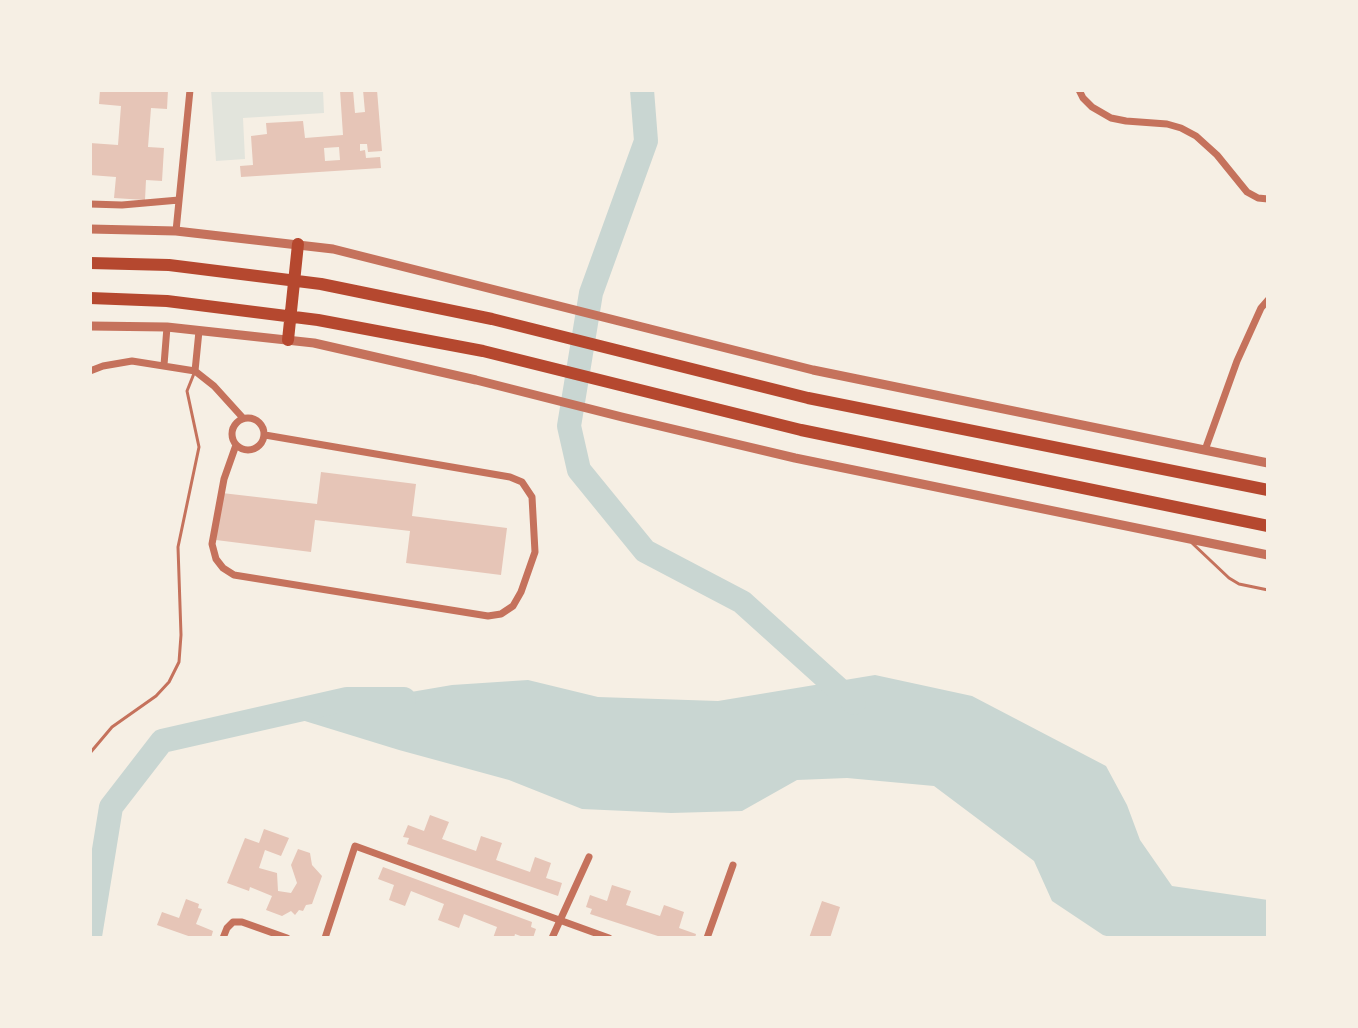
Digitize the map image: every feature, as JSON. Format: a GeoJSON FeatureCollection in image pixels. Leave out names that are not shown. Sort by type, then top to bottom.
{"type":"FeatureCollection","features":[{"type":"Feature","properties":{"kind":"highway"},"geometry":{"type":"LineString","coordinates":[[288,340],[298,244]]}},
{"type":"Feature","properties":{"kind":"highway"},"geometry":{"type":"LineString","coordinates":[[90,263],[169,265],[321,284],[522,326],[808,398],[1268,490]]}},
{"type":"Feature","properties":{"kind":"highway"},"geometry":{"type":"LineString","coordinates":[[90,298],[167,301],[318,320],[483,351],[801,430],[1268,526]]}},
{"type":"Feature","properties":{"kind":"street"},"geometry":{"type":"LineString","coordinates":[[176,231],[190,90]]}},
{"type":"Feature","properties":{"kind":"street"},"geometry":{"type":"LineString","coordinates":[[1079,90],[1092,107],[1111,118],[1167,124],[1196,136],[1217,155],[1247,192],[1268,199]]}},
{"type":"Feature","properties":{"kind":"street"},"geometry":{"type":"LineString","coordinates":[[90,204],[122,205],[179,200]]}},
{"type":"Feature","properties":{"kind":"street"},"geometry":{"type":"LineString","coordinates":[[90,229],[176,231],[333,249],[813,370],[1268,463]]}},
{"type":"Feature","properties":{"kind":"street"},"geometry":{"type":"LineString","coordinates":[[1205,450],[1237,361],[1261,308],[1268,300]]}},
{"type":"Feature","properties":{"kind":"street"},"geometry":{"type":"LineString","coordinates":[[90,326],[167,327],[314,343],[795,458],[1268,555]]}},
{"type":"Feature","properties":{"kind":"street"},"geometry":{"type":"LineString","coordinates":[[164,365],[167,327]]}},
{"type":"Feature","properties":{"kind":"street"},"geometry":{"type":"LineString","coordinates":[[195,371],[199,331]]}},
{"type":"Feature","properties":{"kind":"street"},"geometry":{"type":"LineString","coordinates":[[90,371],[132,361],[195,371],[214,386],[243,418]]}},
{"type":"Feature","properties":{"kind":"street"},"geometry":{"type":"LineString","coordinates":[[249,417],[262,425],[264,441],[256,448],[246,450],[233,440],[233,429],[243,418],[249,417]]}},
{"type":"Feature","properties":{"kind":"street"},"geometry":{"type":"LineString","coordinates":[[236,445],[224,479],[212,544],[216,559],[234,575],[488,616],[501,614],[513,606],[535,552],[532,497],[522,482],[513,477],[265,435]]}},
{"type":"Feature","properties":{"kind":"street"},"geometry":{"type":"LineString","coordinates":[[325,938],[355,846],[609,938]]}},
{"type":"Feature","properties":{"kind":"street"},"geometry":{"type":"LineString","coordinates":[[552,938],[589,857]]}},
{"type":"Feature","properties":{"kind":"street"},"geometry":{"type":"LineString","coordinates":[[707,938],[733,865]]}},
{"type":"Feature","properties":{"kind":"street"},"geometry":{"type":"LineString","coordinates":[[223,938],[233,922],[242,922],[287,938]]}},
{"type":"Feature","properties":{"kind":"lane"},"geometry":{"type":"LineString","coordinates":[[90,753],[112,727],[156,696],[169,682],[179,662],[178,547],[199,447],[187,391],[195,371]]}},
{"type":"Feature","properties":{"kind":"lane"},"geometry":{"type":"LineString","coordinates":[[1188,538],[1229,578],[1239,584],[1268,590]]}},
{"type":"Feature","properties":{"kind":"shaded area"},"geometry":{"type":"Polygon","coordinates":[[[211,90],[323,90],[324,113],[243,118],[245,159],[216,161],[211,90]]]}},
{"type":"Feature","properties":{"kind":"shaded area"},"geometry":{"type":"Polygon","coordinates":[[[875,675],[972,696],[1106,766],[1127,805],[1140,840],[1172,886],[1268,900],[1268,938],[1113,938],[1103,935],[1052,901],[1034,861],[934,786],[847,778],[797,780],[742,811],[671,813],[582,809],[509,780],[282,714],[452,685],[528,680],[598,697],[718,701],[875,675]]]}},
{"type":"Feature","properties":{"kind":"building"},"geometry":{"type":"Polygon","coordinates":[[[100,90],[168,90],[167,109],[151,108],[148,147],[164,148],[162,181],[146,180],[145,200],[114,198],[116,177],[90,175],[90,143],[118,145],[121,106],[99,104],[100,90]]]}},
{"type":"Feature","properties":{"kind":"building"},"geometry":{"type":"Polygon","coordinates":[[[340,90],[353,90],[355,113],[365,112],[363,90],[377,90],[382,151],[368,152],[367,144],[360,144],[360,151],[365,150],[366,158],[380,157],[381,168],[241,177],[240,166],[253,165],[251,136],[267,134],[266,123],[303,121],[305,138],[343,135],[340,90]],[[339,147],[324,148],[325,161],[340,160],[339,147]]]}},
{"type":"Feature","properties":{"kind":"building"},"geometry":{"type":"Polygon","coordinates":[[[321,472],[416,484],[412,516],[507,528],[501,575],[406,563],[410,531],[315,520],[311,552],[216,540],[222,493],[317,504],[321,472]]]}},
{"type":"Feature","properties":{"kind":"building"},"geometry":{"type":"Polygon","coordinates":[[[430,815],[449,822],[442,839],[476,851],[481,836],[502,843],[496,860],[530,872],[535,857],[551,863],[546,878],[562,883],[558,896],[407,844],[409,838],[403,837],[408,825],[424,831],[430,815]]]}},
{"type":"Feature","properties":{"kind":"building"},"geometry":{"type":"Polygon","coordinates":[[[264,829],[289,838],[281,856],[265,850],[259,868],[277,873],[278,891],[291,893],[297,883],[291,865],[298,849],[310,853],[312,865],[322,876],[312,904],[306,905],[303,911],[299,910],[295,915],[291,911],[282,916],[266,910],[272,896],[250,887],[249,891],[227,883],[245,838],[259,843],[264,829]]]}},
{"type":"Feature","properties":{"kind":"building"},"geometry":{"type":"Polygon","coordinates":[[[383,867],[532,922],[531,927],[536,929],[533,938],[515,934],[514,938],[493,938],[497,927],[464,914],[459,928],[438,920],[444,904],[411,891],[405,906],[389,900],[394,885],[378,879],[383,867]]]}},
{"type":"Feature","properties":{"kind":"building"},"geometry":{"type":"Polygon","coordinates":[[[612,885],[631,891],[626,905],[660,916],[664,905],[684,912],[679,928],[696,934],[695,938],[664,938],[590,914],[592,909],[586,907],[590,895],[607,901],[612,885]]]}},
{"type":"Feature","properties":{"kind":"building"},"geometry":{"type":"Polygon","coordinates":[[[186,899],[199,904],[198,908],[202,909],[196,924],[213,931],[211,938],[194,938],[157,925],[162,912],[179,918],[186,899]]]}},
{"type":"Feature","properties":{"kind":"building"},"geometry":{"type":"Polygon","coordinates":[[[822,901],[840,907],[830,938],[809,938],[822,901]]]}},
{"type":"Feature","properties":{"kind":"waterway"},"geometry":{"type":"LineString","coordinates":[[642,90],[646,141],[591,293],[569,426],[579,470],[645,551],[742,602],[854,703]]}},
{"type":"Feature","properties":{"kind":"waterway"},"geometry":{"type":"LineString","coordinates":[[90,936],[111,807],[162,741],[347,699],[404,699]]}}]}
